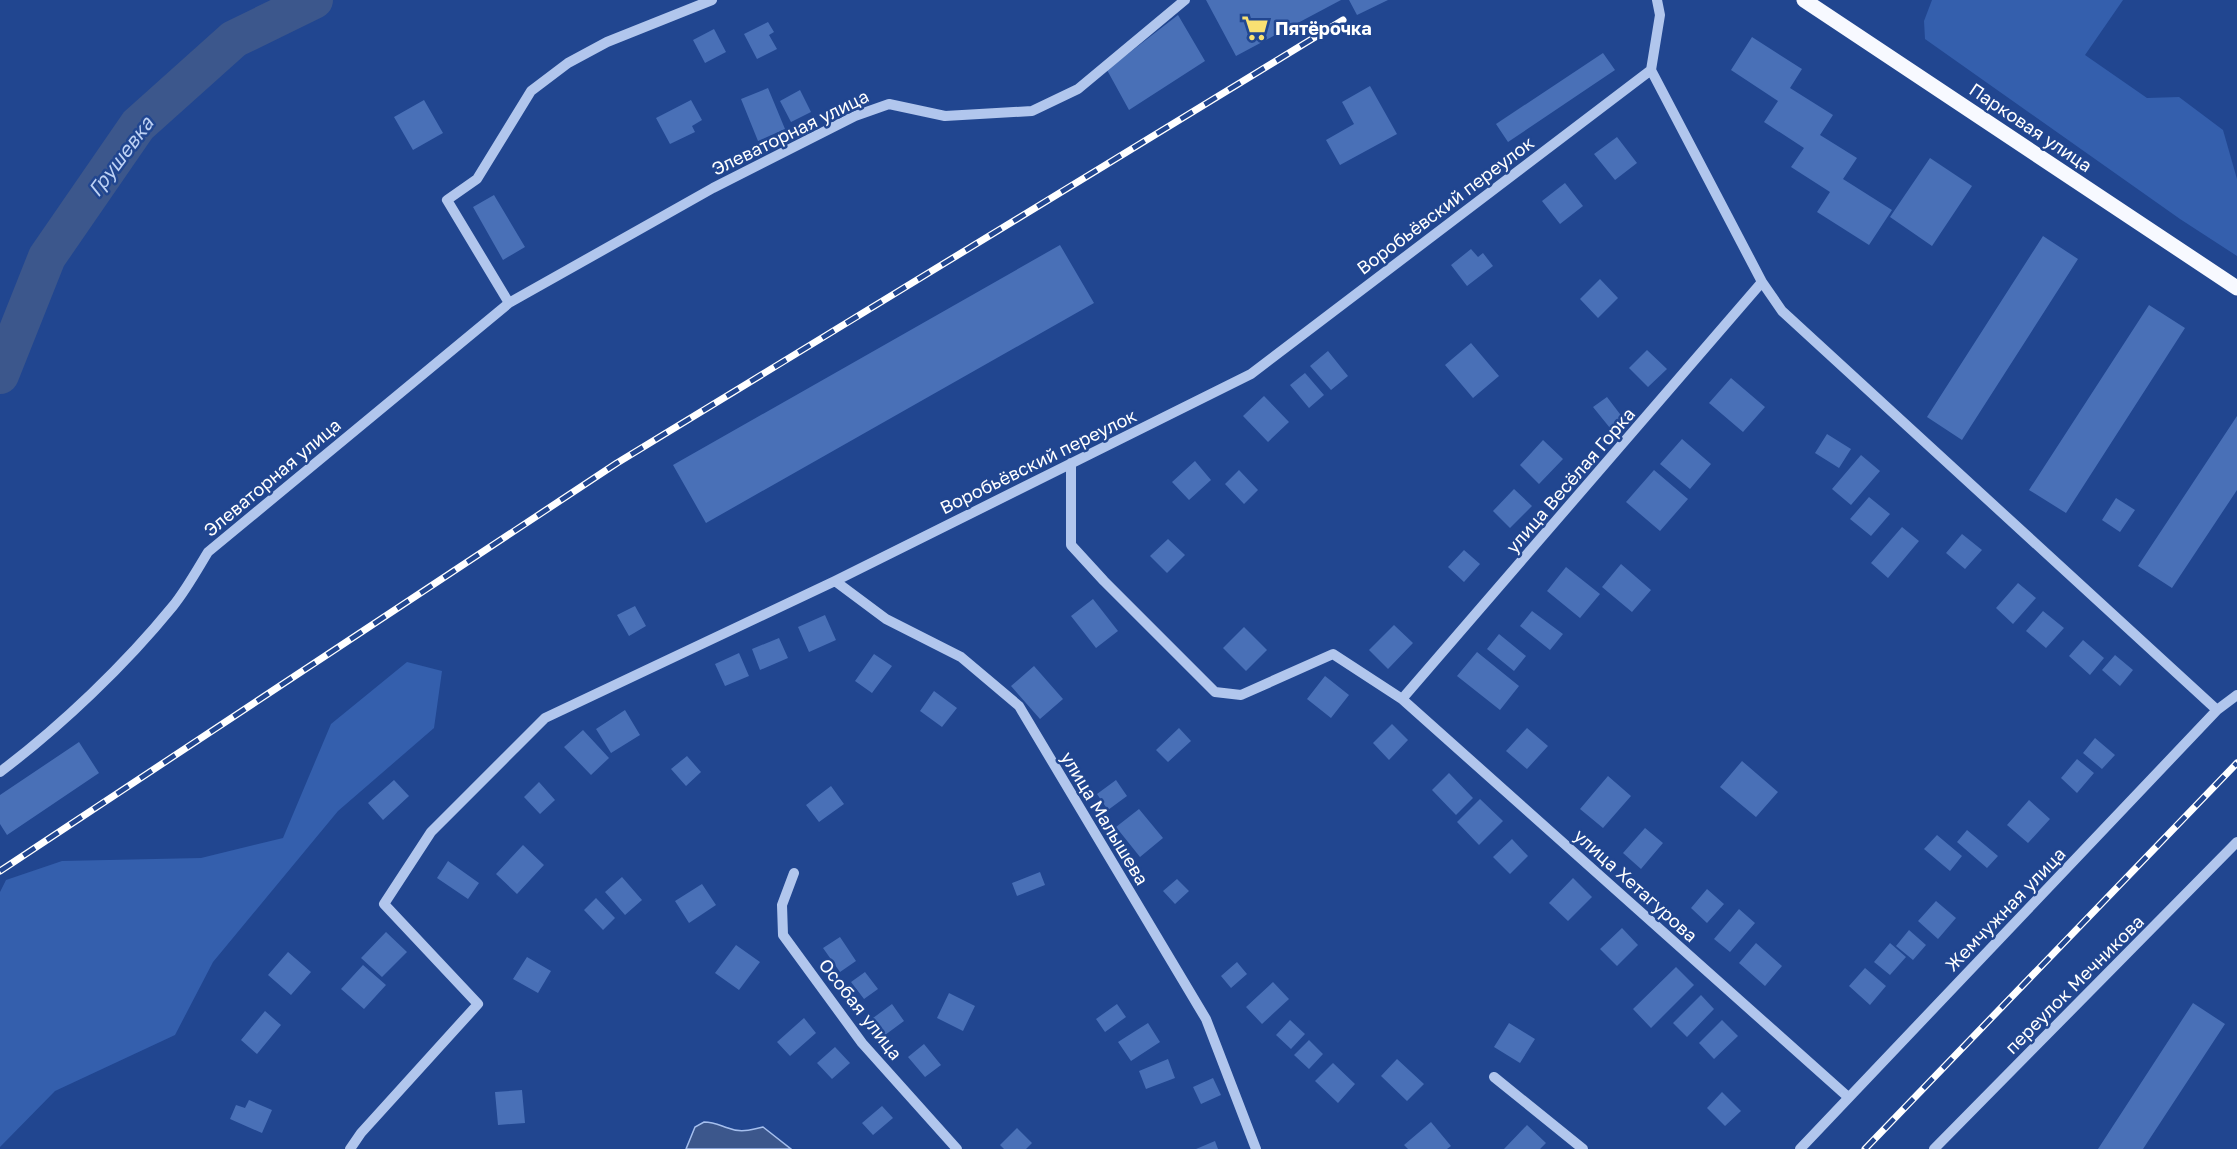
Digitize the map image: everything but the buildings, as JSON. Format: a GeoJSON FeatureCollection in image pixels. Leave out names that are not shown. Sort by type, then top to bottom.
{"type":"FeatureCollection","features":[{"type":"Feature","properties":{"kind":"main road","name":"Парковая улица"},"geometry":{"type":"LineString","coordinates":[[1804,0],[2237,288]]}},
{"type":"Feature","properties":{"kind":"street"},"geometry":{"type":"LineString","coordinates":[[509,303],[447,200],[477,179],[531,90],[568,63],[607,42],[712,0]]}},
{"type":"Feature","properties":{"kind":"street","name":"Элеваторная улица"},"geometry":{"type":"LineString","coordinates":[[0,771],[36,744],[116,669],[174,605],[208,552],[509,303],[713,188],[855,116],[889,104],[945,116],[1032,111],[1078,89],[1185,0]]}},
{"type":"Feature","properties":{"kind":"street"},"geometry":{"type":"LineString","coordinates":[[1657,0],[1660,15],[1651,70],[1762,282],[1782,311],[2217,710]]}},
{"type":"Feature","properties":{"kind":"street","name":"Воробьёвский переулок"},"geometry":{"type":"LineString","coordinates":[[350,1149],[361,1133],[478,1004],[384,904],[431,832],[544,718],[835,581],[1251,374],[1651,70]]}},
{"type":"Feature","properties":{"kind":"street","name":"улица Весёлая Горка"},"geometry":{"type":"LineString","coordinates":[[1402,699],[1762,282]]}},
{"type":"Feature","properties":{"kind":"street","name":"улица Хетагурова"},"geometry":{"type":"LineString","coordinates":[[1071,463],[1071,545],[1215,692],[1241,695],[1333,654],[1402,699],[1848,1096]]}},
{"type":"Feature","properties":{"kind":"street","name":"улица Малышева"},"geometry":{"type":"LineString","coordinates":[[835,581],[886,619],[961,657],[1018,706],[1206,1019],[1256,1149]]}},
{"type":"Feature","properties":{"kind":"street","name":"Жемчужная улица"},"geometry":{"type":"LineString","coordinates":[[1800,1149],[2217,710],[2237,695]]}},
{"type":"Feature","properties":{"kind":"street","name":"переулок Мечникова"},"geometry":{"type":"LineString","coordinates":[[1934,1149],[2237,842]]}},
{"type":"Feature","properties":{"kind":"street","name":"Особая улица"},"geometry":{"type":"LineString","coordinates":[[794,873],[782,905],[783,935],[862,1043],[957,1149]]}},
{"type":"Feature","properties":{"kind":"street"},"geometry":{"type":"LineString","coordinates":[[1494,1077],[1583,1149]]}},
{"type":"Feature","properties":{"kind":"shaded area"},"geometry":{"type":"Polygon","coordinates":[[[1932,0],[2123,0],[2085,55],[2147,98],[2179,97],[2223,130],[2237,179],[2237,256],[2180,219],[1925,39],[1924,21],[1932,0]]]}},
{"type":"Feature","properties":{"kind":"shaded area"},"geometry":{"type":"Polygon","coordinates":[[[407,662],[442,671],[434,728],[338,811],[213,962],[175,1035],[55,1091],[0,1147],[0,892],[6,880],[62,861],[201,858],[283,838],[331,724],[407,662]]]}},
{"type":"Feature","properties":{"kind":"shaded area"},"geometry":{"type":"Polygon","coordinates":[[[704,1122],[732,1130],[763,1127],[791,1149],[686,1149],[695,1127],[704,1122]]]}},
{"type":"Feature","properties":{"kind":"waterway","name":"Грушевка"},"geometry":{"type":"LineString","coordinates":[[0,375],[47,257],[138,125],[234,39],[314,0]]}},
{"type":"Feature","properties":{"kind":"railway"},"geometry":{"type":"LineString","coordinates":[[0,871],[617,463],[1343,20]]}},
{"type":"Feature","properties":{"kind":"railway"},"geometry":{"type":"LineString","coordinates":[[1865,1149],[2237,763]]}},
{"type":"Feature","properties":{"kind":"place","name":"Пятёрочка"},"geometry":{"type":"Point","coordinates":[1255,28]}}]}
